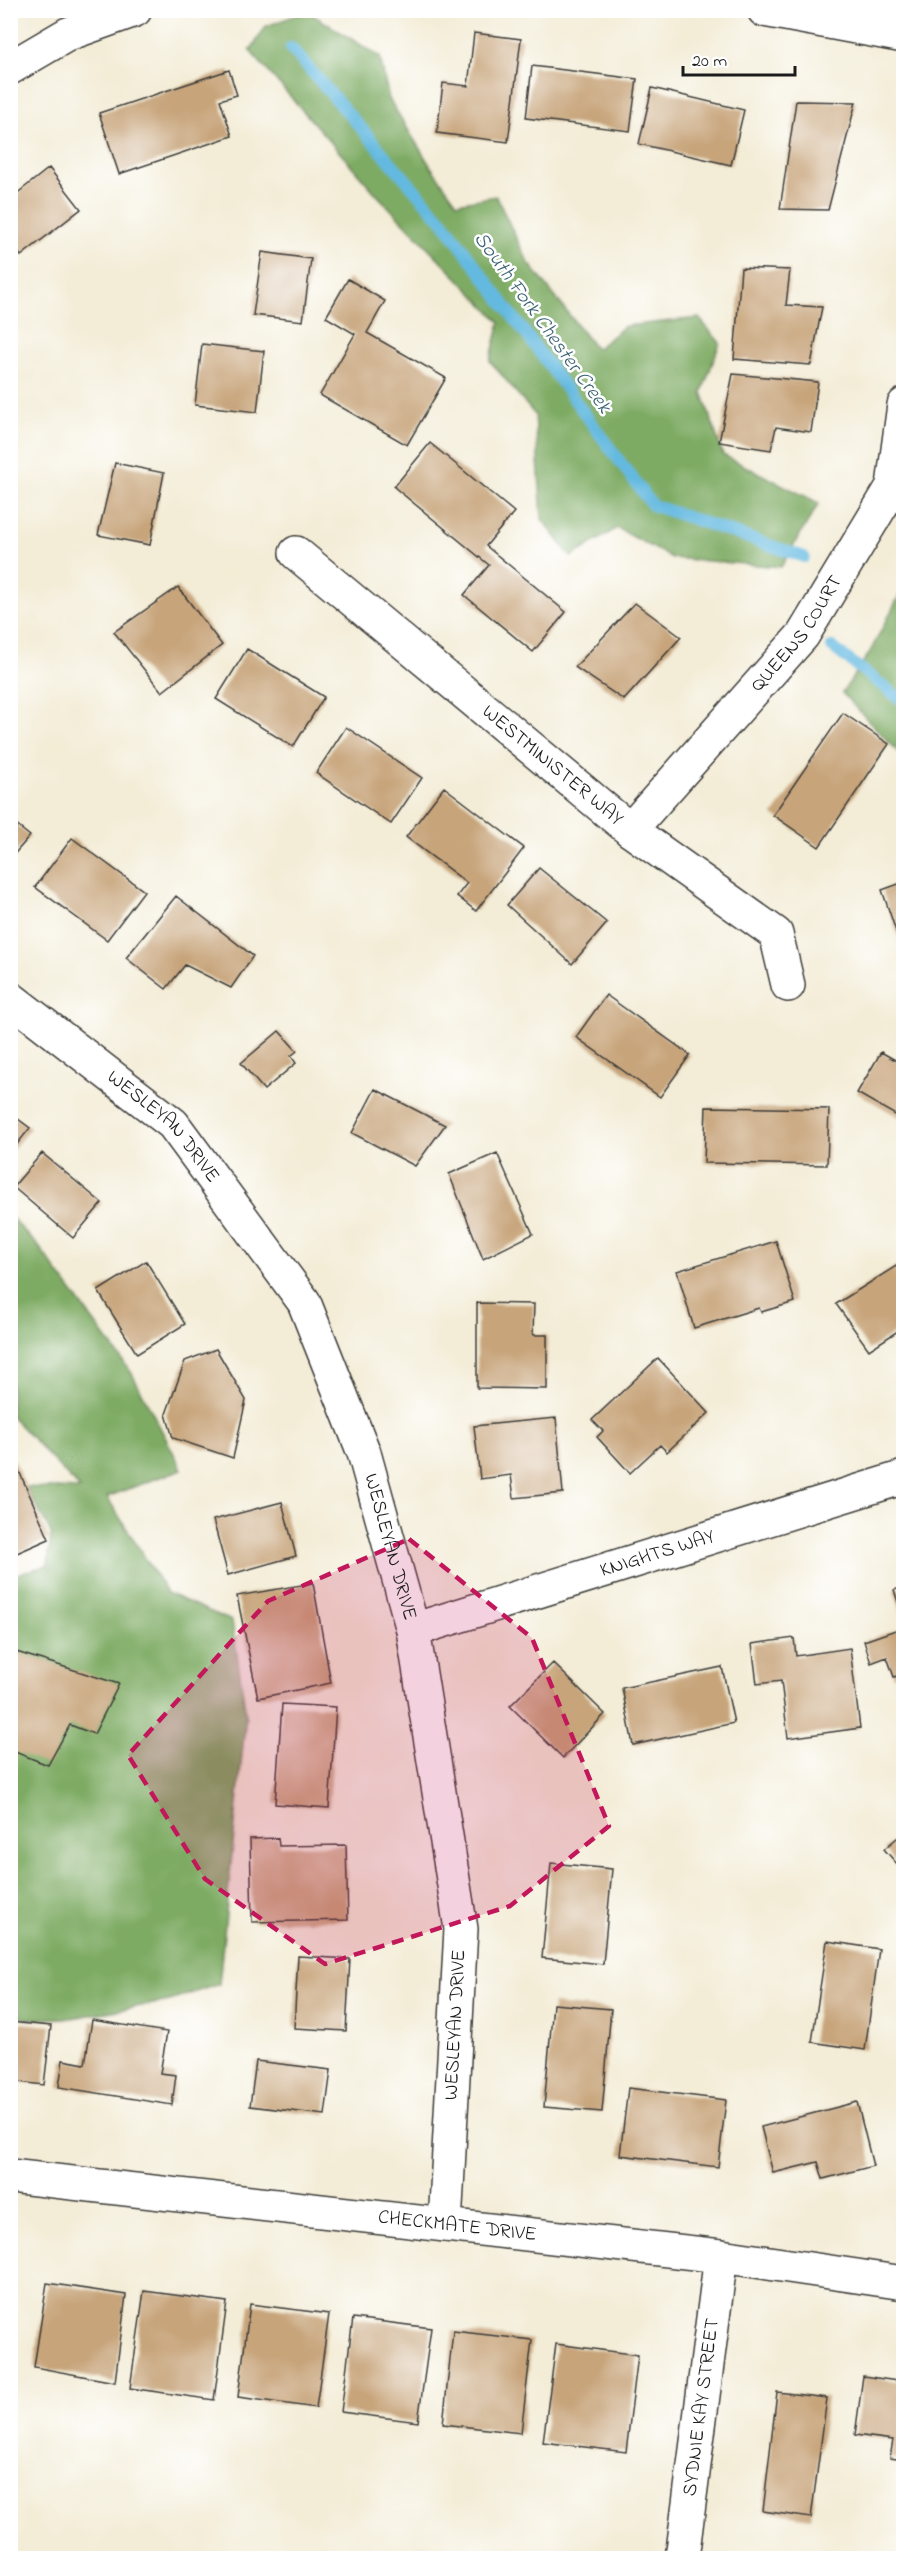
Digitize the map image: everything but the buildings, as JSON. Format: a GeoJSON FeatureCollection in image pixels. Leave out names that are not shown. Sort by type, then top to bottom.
{"type":"FeatureCollection","features":[{"type":"Feature","properties":{"kind":"street"},"geometry":{"type":"LineString","coordinates":[[10,68],[68,34],[135,10]]}},
{"type":"Feature","properties":{"kind":"street"},"geometry":{"type":"LineString","coordinates":[[764,10],[903,36]]}},
{"type":"Feature","properties":{"kind":"street","name":"QUEENS COURT"},"geometry":{"type":"LineString","coordinates":[[630,830],[803,635],[893,486],[903,405]]}},
{"type":"Feature","properties":{"kind":"street","name":"WESTMINISTER WAY"},"geometry":{"type":"LineString","coordinates":[[296,553],[630,830],[776,934],[788,984]]}},
{"type":"Feature","properties":{"kind":"street","name":"WESLEYAN DRIVE"},"geometry":{"type":"LineString","coordinates":[[10,998],[173,1124],[304,1302],[364,1453],[413,1630],[461,1929],[445,2225]]}},
{"type":"Feature","properties":{"kind":"street","name":"KNIGHTS WAY"},"geometry":{"type":"LineString","coordinates":[[413,1630],[903,1477]]}},
{"type":"Feature","properties":{"kind":"street","name":"CHECKMATE DRIVE"},"geometry":{"type":"LineString","coordinates":[[10,2176],[721,2256],[903,2283]]}},
{"type":"Feature","properties":{"kind":"street","name":"SYDNIE KAY STREET"},"geometry":{"type":"LineString","coordinates":[[682,2559],[721,2256]]}},
{"type":"Feature","properties":{"kind":"highlighted area"},"geometry":{"type":"Polygon","coordinates":[[[409,1539],[532,1638],[609,1826],[510,1906],[325,1964],[205,1879],[128,1755],[268,1601],[409,1539]]]}},
{"type":"Feature","properties":{"kind":"green space"},"geometry":{"type":"Polygon","coordinates":[[[307,11],[380,57],[389,99],[431,167],[457,203],[496,196],[528,262],[596,349],[625,326],[699,318],[720,343],[702,392],[723,455],[819,503],[781,567],[672,558],[617,528],[571,557],[542,519],[535,415],[490,361],[500,322],[378,196],[250,51],[266,26],[307,11]]]}},
{"type":"Feature","properties":{"kind":"green space"},"geometry":{"type":"Polygon","coordinates":[[[900,594],[904,596],[903,757],[842,693],[870,652],[900,594]]]}},
{"type":"Feature","properties":{"kind":"green space"},"geometry":{"type":"Polygon","coordinates":[[[10,1216],[40,1248],[131,1372],[182,1469],[107,1497],[167,1593],[232,1621],[246,1715],[219,1984],[170,2001],[72,2018],[27,2019],[11,2014],[11,1576],[48,1565],[51,1533],[26,1487],[80,1489],[11,1416],[10,1216]]]}},
{"type":"Feature","properties":{"kind":"waterway","name":"South Fork Chester Creek"},"geometry":{"type":"LineString","coordinates":[[291,48],[444,223],[652,505],[804,557]]}},
{"type":"Feature","properties":{"kind":"waterway","name":"South Fork Chester Creek"},"geometry":{"type":"LineString","coordinates":[[832,647],[904,702]]}}]}
